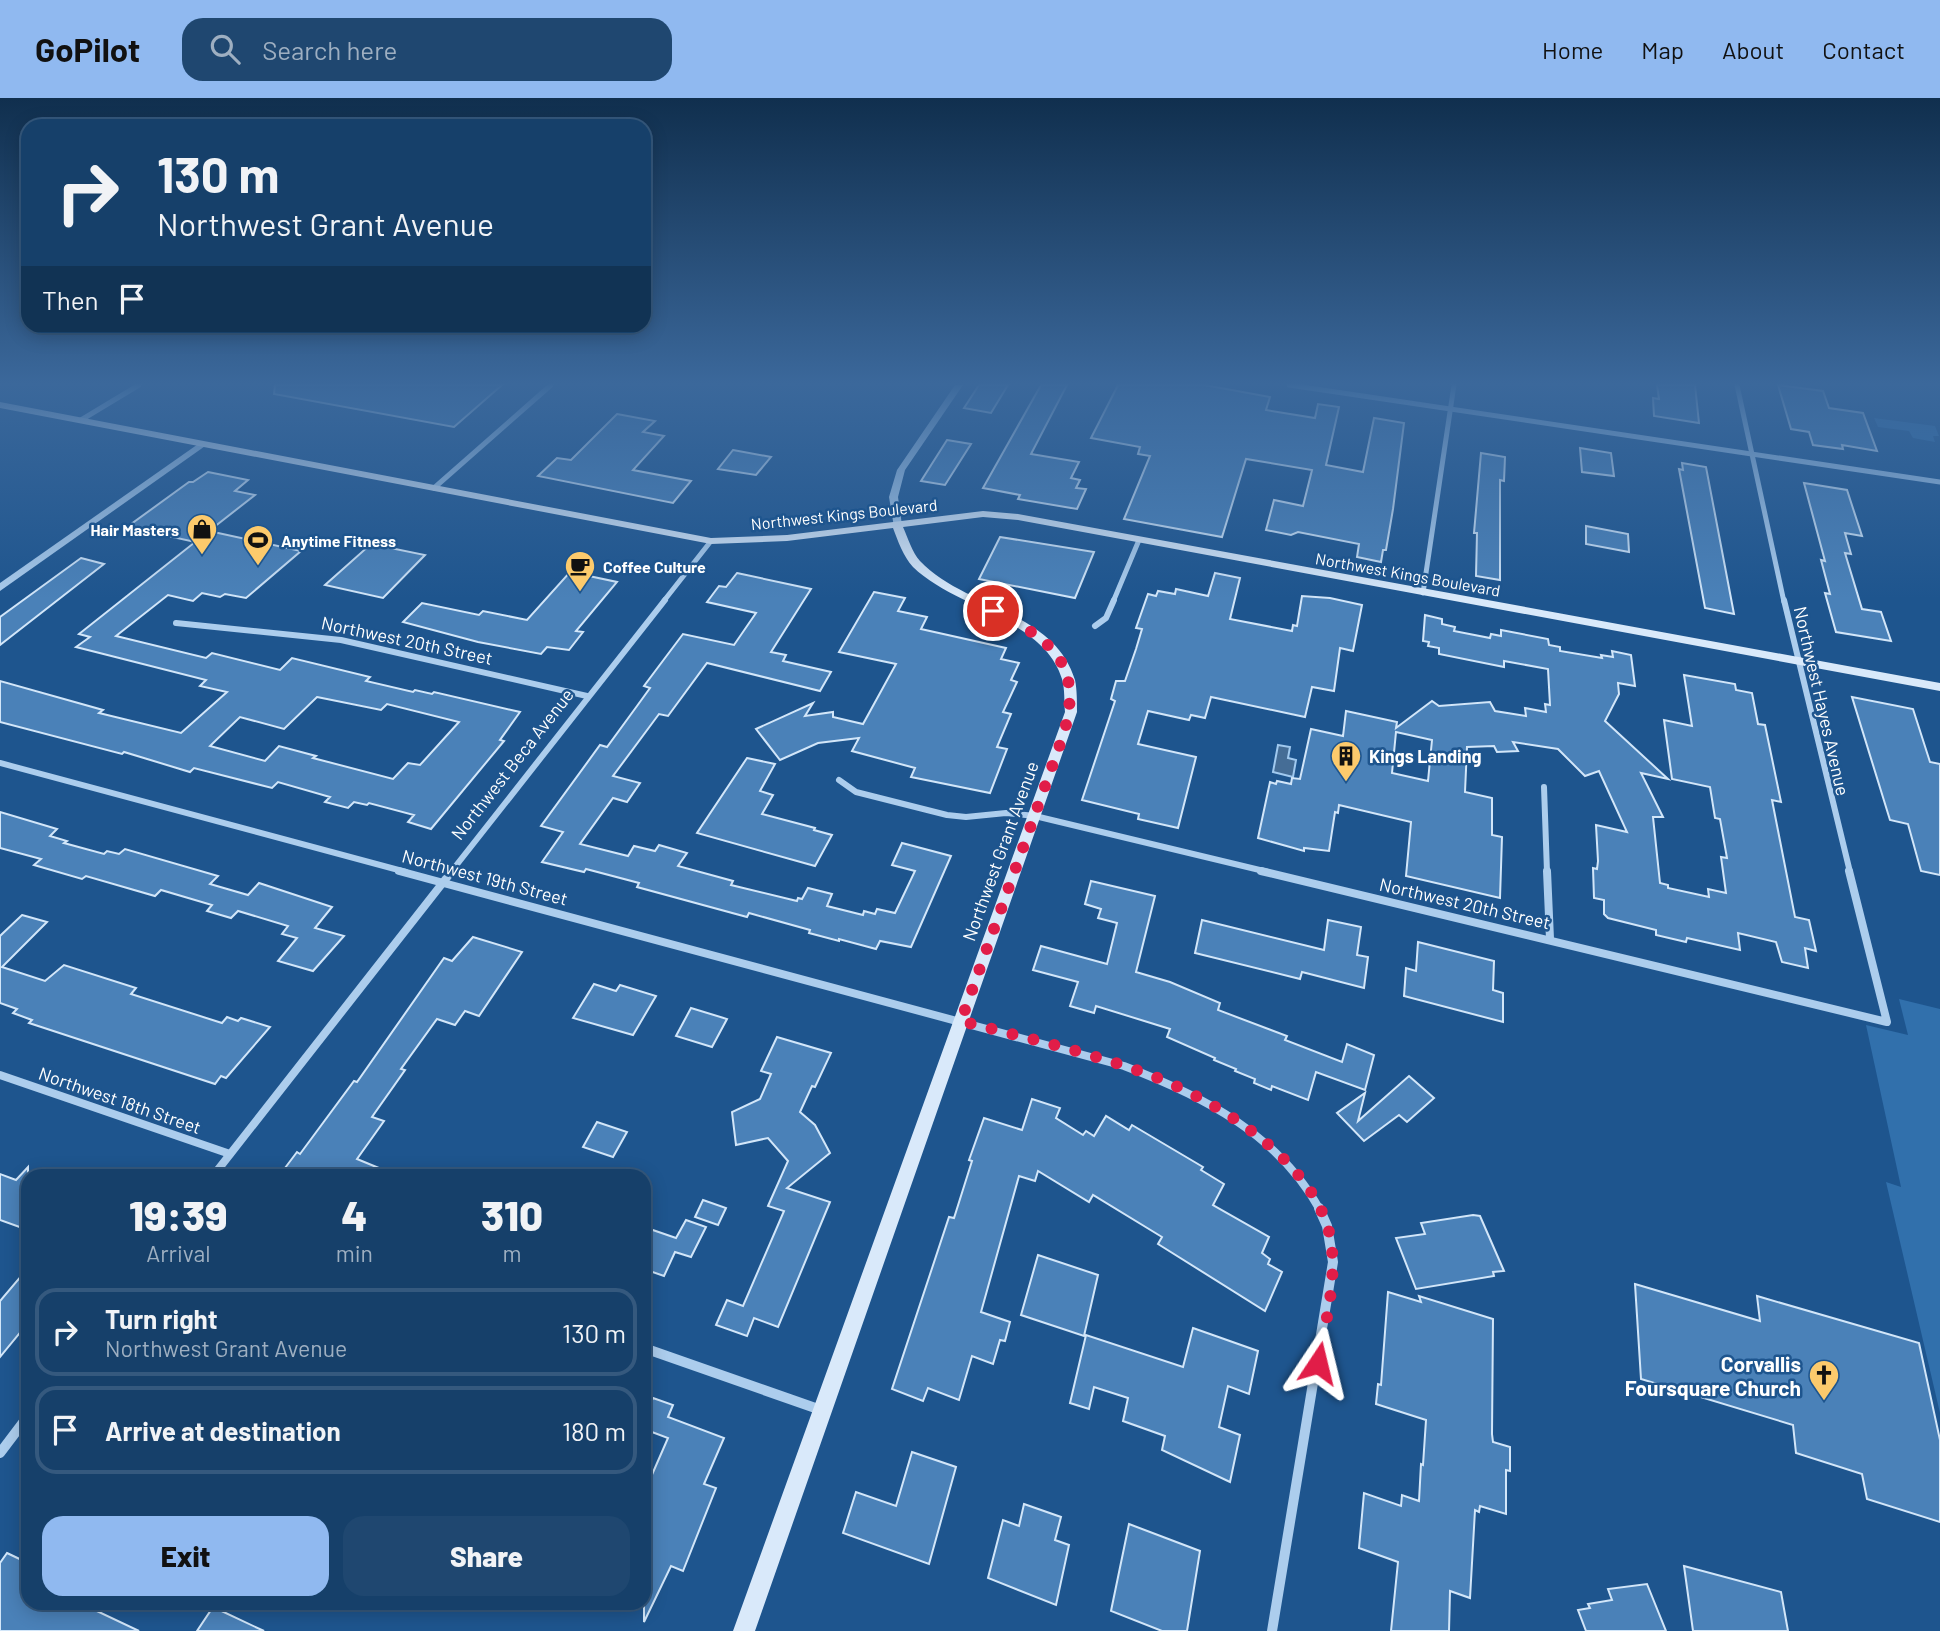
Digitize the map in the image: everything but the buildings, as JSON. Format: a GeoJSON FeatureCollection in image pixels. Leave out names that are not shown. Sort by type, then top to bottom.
{"type":"FeatureCollection","features":[{"type":"Feature","properties":{"kind":"main road","name":"Northwest Kings Boulevard"},"geometry":{"type":"LineString","coordinates":[[270,457],[711,541],[750,541],[958,517],[998,515],[1940,687]]}},
{"type":"Feature","properties":{"kind":"main road","name":"Northwest Grant Avenue"},"geometry":{"type":"LineString","coordinates":[[744,1631],[1035,816],[1070,712],[1072,698],[1063,664],[1051,648],[1034,632],[962,596],[933,578],[907,551],[897,525]]}},
{"type":"Feature","properties":{"kind":"street"},"geometry":{"type":"LineString","coordinates":[[0,588],[186,457]]}},
{"type":"Feature","properties":{"kind":"street"},"geometry":{"type":"LineString","coordinates":[[434,488],[470,457]]}},
{"type":"Feature","properties":{"kind":"street","name":"Northwest Grant Avenue"},"geometry":{"type":"LineString","coordinates":[[897,525],[892,503],[898,477],[912,457]]}},
{"type":"Feature","properties":{"kind":"street"},"geometry":{"type":"LineString","coordinates":[[1423,593],[1443,457]]}},
{"type":"Feature","properties":{"kind":"street","name":"Northwest Hayes Avenue"},"geometry":{"type":"LineString","coordinates":[[1752,457],[1797,662],[1887,1022]]}},
{"type":"Feature","properties":{"kind":"street"},"geometry":{"type":"LineString","coordinates":[[1768,457],[1940,482]]}},
{"type":"Feature","properties":{"kind":"street"},"geometry":{"type":"LineString","coordinates":[[1095,626],[1106,618],[1139,540]]}},
{"type":"Feature","properties":{"kind":"street","name":"Northwest Beca Avenue"},"geometry":{"type":"LineString","coordinates":[[219,1169],[711,541]]}},
{"type":"Feature","properties":{"kind":"street","name":"Northwest 20th Street"},"geometry":{"type":"LineString","coordinates":[[176,623],[341,640],[587,696]]}},
{"type":"Feature","properties":{"kind":"street","name":"Northwest 19th Street"},"geometry":{"type":"LineString","coordinates":[[0,763],[1124,1066],[1209,1104],[1258,1136],[1287,1161],[1312,1193],[1324,1217],[1333,1262],[1331,1287],[1272,1631]]}},
{"type":"Feature","properties":{"kind":"street","name":"Northwest 20th Street"},"geometry":{"type":"LineString","coordinates":[[839,780],[856,792],[947,815],[966,817],[1006,813],[1035,816],[1887,1022]]}},
{"type":"Feature","properties":{"kind":"street"},"geometry":{"type":"LineString","coordinates":[[1544,787],[1550,939]]}},
{"type":"Feature","properties":{"kind":"street","name":"Northwest 18th Street"},"geometry":{"type":"LineString","coordinates":[[0,1075],[230,1154]]}},
{"type":"Feature","properties":{"kind":"street"},"geometry":{"type":"LineString","coordinates":[[651,1350],[822,1411]]}},
{"type":"Feature","properties":{"kind":"street"},"geometry":{"type":"LineString","coordinates":[[0,1453],[21,1425]]}},
{"type":"Feature","properties":{"kind":"shaded area"},"geometry":{"type":"Polygon","coordinates":[[[1278,745],[1290,747],[1288,758],[1296,760],[1293,777],[1273,772],[1278,745]]]}},
{"type":"Feature","properties":{"kind":"shaded area"},"geometry":{"type":"Polygon","coordinates":[[[1899,999],[1940,1009],[1940,1413],[1886,1182],[1901,1187],[1866,1025],[1908,1035],[1899,999]]]}},
{"type":"Feature","properties":{"kind":"place","name":"Hair Masters"},"geometry":{"type":"Point","coordinates":[202,556]}},
{"type":"Feature","properties":{"kind":"place","name":"Anytime Fitness"},"geometry":{"type":"Point","coordinates":[258,567]}},
{"type":"Feature","properties":{"kind":"place","name":"Coffee Culture"},"geometry":{"type":"Point","coordinates":[580,593]}},
{"type":"Feature","properties":{"kind":"place","name":"Kings Landing"},"geometry":{"type":"Point","coordinates":[1346,783]}},
{"type":"Feature","properties":{"kind":"place","name":"Corvallis Foursquare Church"},"geometry":{"type":"Point","coordinates":[1824,1402]}},
{"type":"Feature","properties":{"kind":"route"},"geometry":{"type":"LineString","coordinates":[[993,611],[1034,632],[1051,648],[1063,664],[1072,698],[1063,736],[961,1021],[1124,1066],[1158,1079],[1209,1104],[1258,1136],[1287,1161],[1312,1193],[1324,1217],[1331,1240],[1331,1287],[1318,1363]]}}]}
